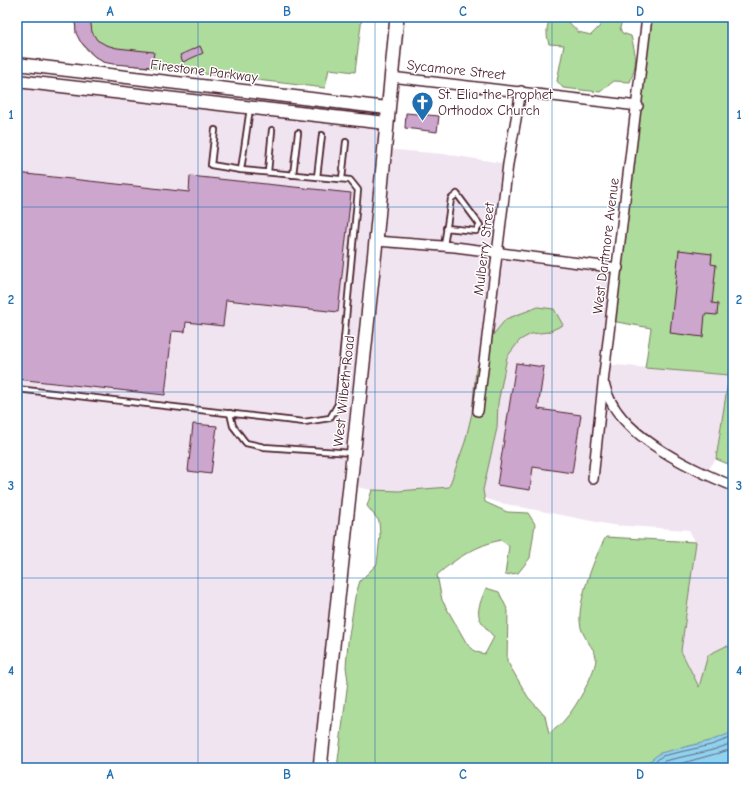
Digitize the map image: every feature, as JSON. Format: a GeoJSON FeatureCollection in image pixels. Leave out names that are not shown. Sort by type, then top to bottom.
{"type":"FeatureCollection","features":[{"type":"Feature","properties":{"kind":"main road","name":"West Wilbeth Road"},"geometry":{"type":"LineString","coordinates":[[320,768],[376,241],[387,108],[397,17]]}},
{"type":"Feature","properties":{"kind":"street","name":"West Dartmore Avenue"},"geometry":{"type":"LineString","coordinates":[[593,479],[604,374],[648,17]]}},
{"type":"Feature","properties":{"kind":"street","name":"Firestone Parkway"},"geometry":{"type":"LineString","coordinates":[[17,64],[387,108]]}},
{"type":"Feature","properties":{"kind":"street","name":"Sycamore Street"},"geometry":{"type":"LineString","coordinates":[[391,77],[521,91],[638,106]]}},
{"type":"Feature","properties":{"kind":"street"},"geometry":{"type":"LineString","coordinates":[[18,81],[386,123]]}},
{"type":"Feature","properties":{"kind":"street","name":"Mulberry Street"},"geometry":{"type":"LineString","coordinates":[[478,411],[508,164],[521,91]]}},
{"type":"Feature","properties":{"kind":"street"},"geometry":{"type":"LineString","coordinates":[[376,241],[498,252],[618,268]]}},
{"type":"Feature","properties":{"kind":"street"},"geometry":{"type":"LineString","coordinates":[[604,374],[605,387],[609,399],[631,426],[644,437],[688,466],[733,486]]}},
{"type":"Feature","properties":{"kind":"lane"},"geometry":{"type":"LineString","coordinates":[[17,101],[18,81]]}},
{"type":"Feature","properties":{"kind":"lane"},"geometry":{"type":"LineString","coordinates":[[241,170],[250,108]]}},
{"type":"Feature","properties":{"kind":"lane"},"geometry":{"type":"LineString","coordinates":[[17,389],[304,422],[330,418],[338,404],[358,190],[350,180],[241,170],[211,165],[215,130]]}},
{"type":"Feature","properties":{"kind":"lane"},"geometry":{"type":"LineString","coordinates":[[268,172],[272,130]]}},
{"type":"Feature","properties":{"kind":"lane"},"geometry":{"type":"LineString","coordinates":[[293,175],[298,133]]}},
{"type":"Feature","properties":{"kind":"lane"},"geometry":{"type":"LineString","coordinates":[[317,177],[322,136]]}},
{"type":"Feature","properties":{"kind":"lane"},"geometry":{"type":"LineString","coordinates":[[342,179],[346,142]]}},
{"type":"Feature","properties":{"kind":"lane"},"geometry":{"type":"LineString","coordinates":[[444,246],[446,228],[451,199],[457,194],[480,225],[476,231],[446,228]]}},
{"type":"Feature","properties":{"kind":"lane"},"geometry":{"type":"LineString","coordinates":[[230,413],[232,426],[246,443],[264,447],[354,453]]}},
{"type":"Feature","properties":{"kind":"shaded area"},"geometry":{"type":"Polygon","coordinates":[[[17,80],[386,123],[384,149],[444,154],[508,164],[498,253],[618,268],[605,364],[729,375],[716,459],[705,474],[733,486],[733,648],[726,646],[699,687],[681,651],[696,543],[689,530],[612,525],[496,502],[449,488],[399,491],[372,490],[350,486],[320,768],[17,768],[17,80]]]}},
{"type":"Feature","properties":{"kind":"green space"},"geometry":{"type":"Polygon","coordinates":[[[75,17],[362,17],[355,72],[329,69],[325,88],[103,62],[91,54],[82,44],[75,25],[75,17]]]}},
{"type":"Feature","properties":{"kind":"green space"},"geometry":{"type":"Polygon","coordinates":[[[551,17],[563,19],[570,23],[578,32],[591,35],[600,26],[602,17],[623,17],[620,28],[622,33],[631,36],[635,54],[635,64],[630,82],[614,81],[600,92],[563,88],[557,81],[564,45],[549,44],[547,30],[551,17]]]}},
{"type":"Feature","properties":{"kind":"green space"},"geometry":{"type":"Polygon","coordinates":[[[650,17],[733,17],[733,466],[716,459],[729,375],[645,368],[651,328],[611,321],[650,17]]]}},
{"type":"Feature","properties":{"kind":"green space"},"geometry":{"type":"Polygon","coordinates":[[[538,307],[554,309],[563,325],[548,332],[531,334],[520,340],[507,357],[498,403],[497,428],[483,490],[485,502],[507,512],[528,513],[535,524],[530,558],[518,573],[505,575],[509,546],[501,540],[475,549],[459,558],[437,575],[442,600],[467,644],[476,652],[485,654],[494,637],[480,619],[480,604],[486,588],[499,592],[508,611],[507,661],[528,697],[545,716],[549,734],[563,722],[571,712],[590,679],[593,670],[596,657],[582,632],[580,612],[588,578],[606,537],[696,542],[681,651],[699,687],[708,655],[726,646],[733,648],[733,768],[337,768],[348,681],[346,667],[348,642],[355,597],[360,581],[377,564],[380,536],[379,521],[367,506],[372,490],[399,491],[449,487],[465,442],[472,413],[476,369],[492,336],[506,319],[538,307]]]}},
{"type":"Feature","properties":{"kind":"water"},"geometry":{"type":"Polygon","coordinates":[[[731,733],[733,734],[733,768],[641,768],[660,753],[710,741],[731,733]]]}},
{"type":"Feature","properties":{"kind":"building"},"geometry":{"type":"Polygon","coordinates":[[[75,17],[90,17],[92,32],[97,40],[106,45],[117,48],[154,52],[152,67],[103,62],[94,56],[80,41],[76,33],[75,17]]]}},
{"type":"Feature","properties":{"kind":"building"},"geometry":{"type":"Polygon","coordinates":[[[200,46],[203,53],[183,62],[180,55],[200,46]]]}},
{"type":"Feature","properties":{"kind":"building","name":"St. Elia the Prophet Orthodox Church"},"geometry":{"type":"Polygon","coordinates":[[[406,113],[439,116],[437,132],[405,128],[406,113]]]}},
{"type":"Feature","properties":{"kind":"building"},"geometry":{"type":"Polygon","coordinates":[[[17,173],[189,192],[190,176],[351,193],[338,312],[226,300],[223,326],[186,322],[185,332],[172,331],[165,395],[17,379],[17,173]]]}},
{"type":"Feature","properties":{"kind":"building"},"geometry":{"type":"Polygon","coordinates":[[[679,250],[712,254],[711,264],[716,265],[712,303],[718,304],[717,315],[705,314],[703,337],[670,333],[679,250]]]}},
{"type":"Feature","properties":{"kind":"building"},"geometry":{"type":"Polygon","coordinates":[[[516,363],[544,367],[538,409],[581,415],[572,473],[533,467],[530,490],[497,485],[516,363]]]}},
{"type":"Feature","properties":{"kind":"building"},"geometry":{"type":"Polygon","coordinates":[[[193,424],[217,426],[211,474],[188,471],[193,424]]]}},
{"type":"Feature","properties":{"kind":"place","name":"St. Elia the Prophet Orthodox Church"},"geometry":{"type":"Point","coordinates":[422,122]}}]}
